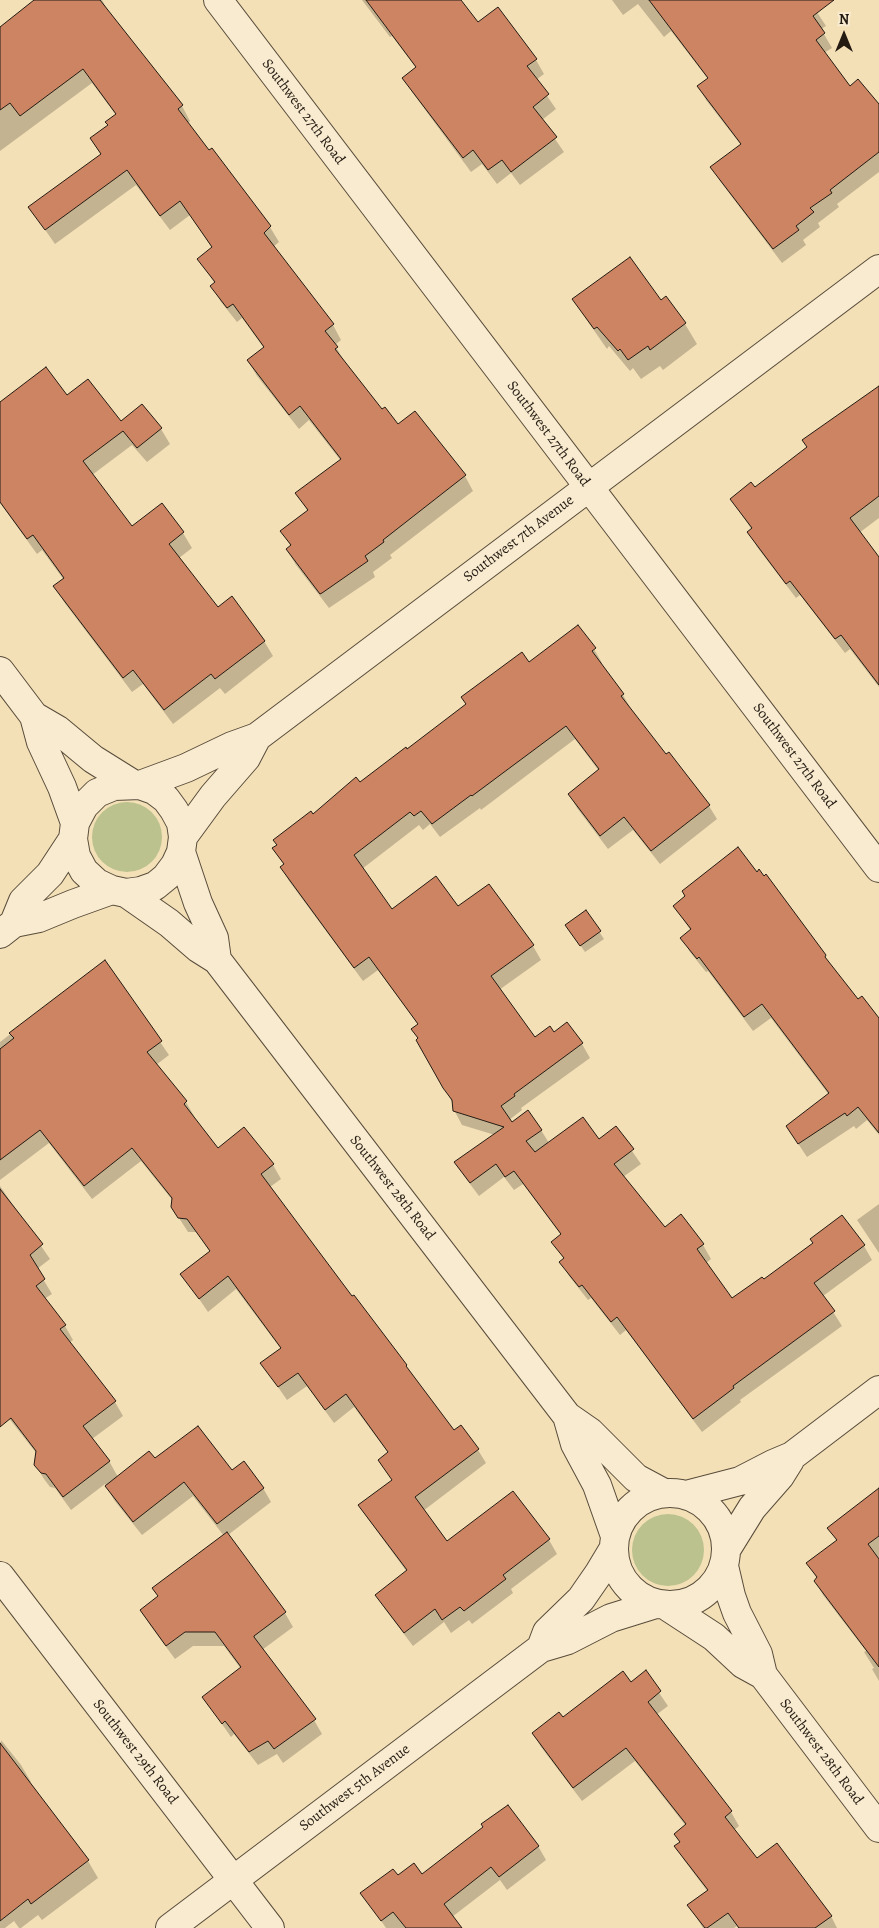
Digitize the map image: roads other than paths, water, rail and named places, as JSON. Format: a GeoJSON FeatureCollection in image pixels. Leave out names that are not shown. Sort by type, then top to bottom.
{"type":"FeatureCollection","features":[{"type":"Feature","properties":{"kind":"street","name":"Southwest 27th Road"},"geometry":{"type":"LineString","coordinates":[[218,0],[879,868]]}},
{"type":"Feature","properties":{"kind":"street","name":"Southwest 7th Avenue"},"geometry":{"type":"LineString","coordinates":[[136,785],[200,762],[232,746],[257,737],[879,270]]}},
{"type":"Feature","properties":{"kind":"street"},"geometry":{"type":"LineString","coordinates":[[0,671],[34,716],[41,742],[62,787],[74,831],[76,856],[84,871],[96,883],[119,892]]}},
{"type":"Feature","properties":{"kind":"street"},"geometry":{"type":"LineString","coordinates":[[7,929],[73,904],[119,892],[141,891],[155,886],[175,865],[182,845],[181,823],[166,799],[154,790],[136,785],[94,759],[58,730],[34,716]]}},
{"type":"Feature","properties":{"kind":"street","name":"Southwest 7th Avenue"},"geometry":{"type":"LineString","coordinates":[[182,845],[212,796],[246,758],[257,737]]}},
{"type":"Feature","properties":{"kind":"street"},"geometry":{"type":"LineString","coordinates":[[7,929],[23,901],[50,874],[74,831],[84,806],[97,793],[114,786],[136,785]]}},
{"type":"Feature","properties":{"kind":"street","name":"Southwest 28th Road"},"geometry":{"type":"LineString","coordinates":[[182,845],[196,896],[214,938],[217,960]]}},
{"type":"Feature","properties":{"kind":"street","name":"Southwest 28th Road"},"geometry":{"type":"LineString","coordinates":[[119,892],[169,923],[198,948],[217,960],[567,1416],[590,1432],[636,1478],[675,1494]]}},
{"type":"Feature","properties":{"kind":"street"},"geometry":{"type":"LineString","coordinates":[[792,1456],[780,1476],[752,1508],[725,1558],[716,1582],[702,1596],[684,1603],[661,1604],[642,1598],[630,1589],[621,1577],[615,1563],[614,1542],[620,1523],[628,1511],[638,1502],[650,1496],[675,1494],[740,1481],[792,1456],[879,1390]]}},
{"type":"Feature","properties":{"kind":"street","name":"Southwest 28th Road"},"geometry":{"type":"LineString","coordinates":[[567,1416],[575,1444],[597,1485],[614,1542]]}},
{"type":"Feature","properties":{"kind":"street"},"geometry":{"type":"LineString","coordinates":[[675,1494],[703,1503],[716,1515],[724,1532],[725,1558]]}},
{"type":"Feature","properties":{"kind":"street","name":"Southwest 5th Avenue"},"geometry":{"type":"LineString","coordinates":[[541,1648],[546,1632],[581,1598],[599,1574],[614,1542]]}},
{"type":"Feature","properties":{"kind":"street","name":"Southwest 28th Road"},"geometry":{"type":"LineString","coordinates":[[725,1558],[734,1604],[758,1654],[762,1675]]}},
{"type":"Feature","properties":{"kind":"street","name":"Southwest 29th Road"},"geometry":{"type":"LineString","coordinates":[[0,1576],[270,1928]]}},
{"type":"Feature","properties":{"kind":"street","name":"Southwest 28th Road"},"geometry":{"type":"LineString","coordinates":[[661,1604],[714,1637],[743,1664],[762,1675],[879,1828]]}},
{"type":"Feature","properties":{"kind":"street","name":"Southwest 5th Avenue"},"geometry":{"type":"LineString","coordinates":[[170,1928],[541,1648],[568,1640],[611,1618],[661,1604]]}}]}
